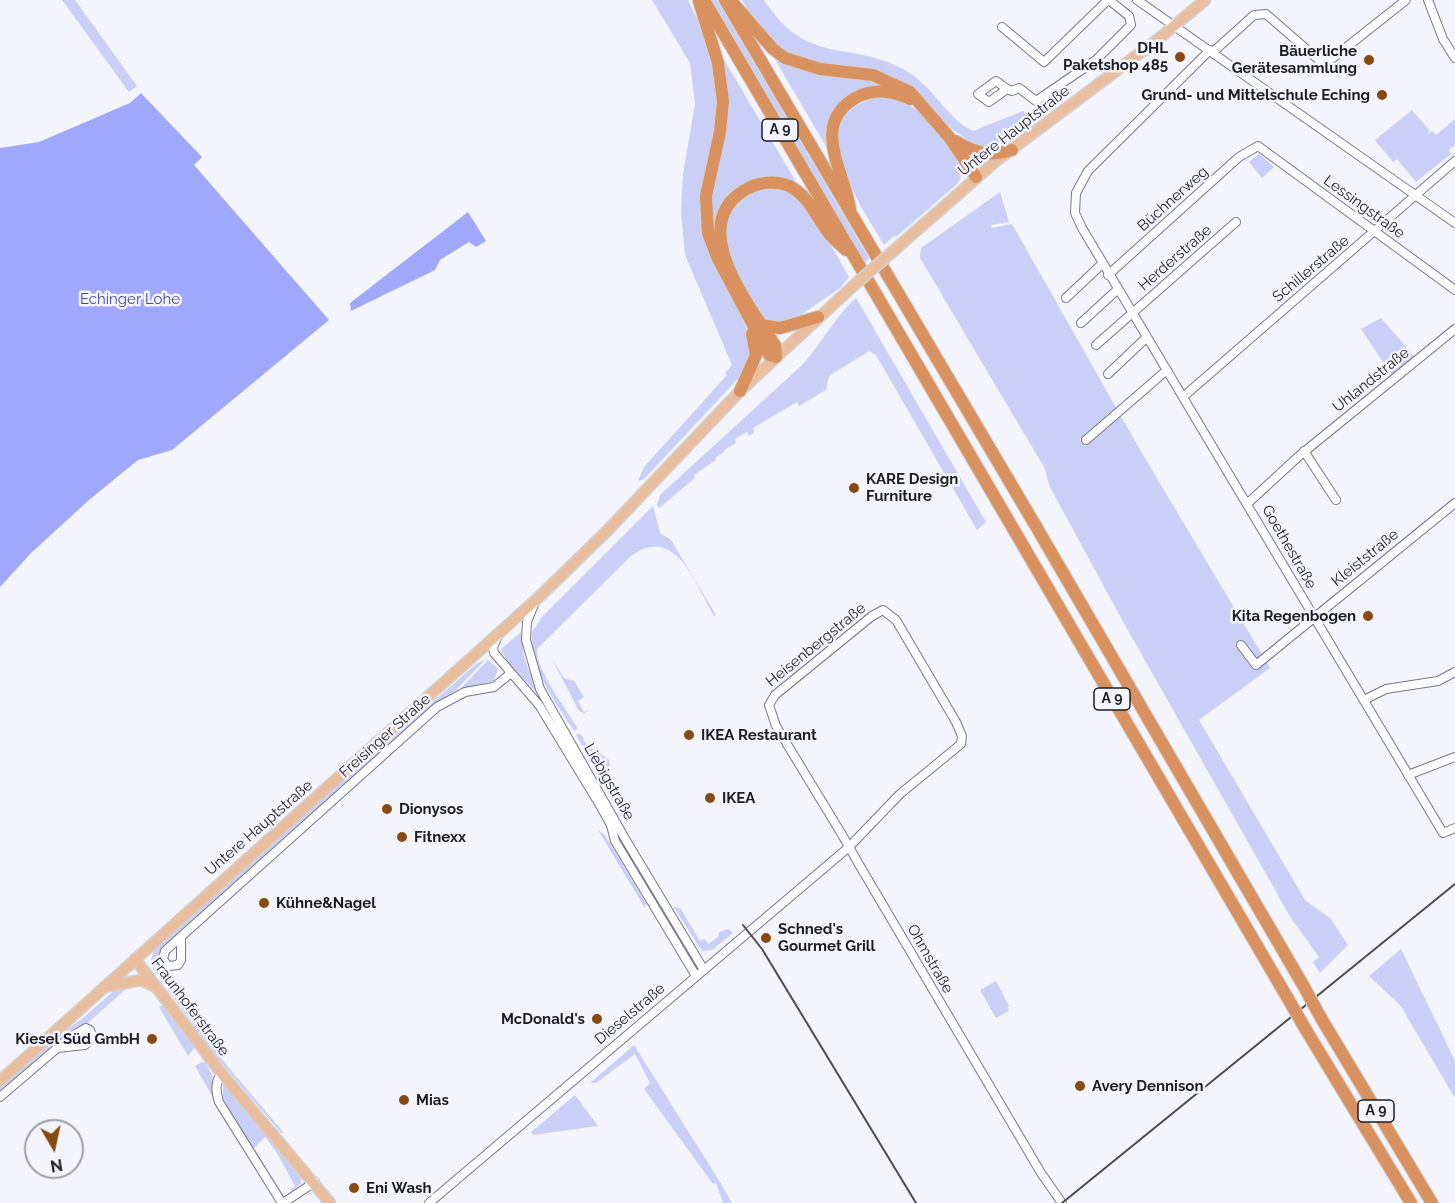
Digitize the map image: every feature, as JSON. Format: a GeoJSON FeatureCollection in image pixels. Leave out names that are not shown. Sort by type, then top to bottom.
{"type":"FeatureCollection","features":[{"type":"Feature","properties":{"kind":"highway"},"geometry":{"type":"LineString","coordinates":[[699,0],[718,63],[723,101],[720,132],[706,196],[707,221],[718,259],[756,324],[775,345],[776,357]]}},
{"type":"Feature","properties":{"kind":"highway","name":"A 9"},"geometry":{"type":"LineString","coordinates":[[704,0],[1306,1030],[1411,1203]]}},
{"type":"Feature","properties":{"kind":"highway","name":"A 9"},"geometry":{"type":"LineString","coordinates":[[725,0],[1432,1203]]}},
{"type":"Feature","properties":{"kind":"highway"},"geometry":{"type":"LineString","coordinates":[[731,0],[773,48],[785,58],[820,69],[882,77],[910,92],[979,175]]}},
{"type":"Feature","properties":{"kind":"highway"},"geometry":{"type":"LineString","coordinates":[[850,214],[848,189],[837,169],[832,143],[834,127],[840,112],[853,99],[876,91],[898,94],[919,104]]}},
{"type":"Feature","properties":{"kind":"highway"},"geometry":{"type":"LineString","coordinates":[[949,137],[972,151],[985,155],[1011,150]]}},
{"type":"Feature","properties":{"kind":"highway"},"geometry":{"type":"LineString","coordinates":[[972,151],[982,166],[979,175]]}},
{"type":"Feature","properties":{"kind":"highway"},"geometry":{"type":"LineString","coordinates":[[740,391],[756,355],[756,324],[734,281],[720,241],[720,226],[726,209],[744,190],[767,183],[791,187],[810,204],[828,233],[856,259]]}},
{"type":"Feature","properties":{"kind":"highway"},"geometry":{"type":"LineString","coordinates":[[756,324],[780,328],[818,317]]}},
{"type":"Feature","properties":{"kind":"main road","name":"Untere Hauptstraße"},"geometry":{"type":"LineString","coordinates":[[0,1081],[538,598],[606,532],[740,391],[818,317],[979,175],[1176,25],[1205,0]]}},
{"type":"Feature","properties":{"kind":"main road","name":"Fraunhoferstraße"},"geometry":{"type":"LineString","coordinates":[[135,958],[222,1074],[315,1182],[330,1203]]}},
{"type":"Feature","properties":{"kind":"main road"},"geometry":{"type":"LineString","coordinates":[[106,987],[141,980],[158,989]]}},
{"type":"Feature","properties":{"kind":"street"},"geometry":{"type":"LineString","coordinates":[[1002,27],[1044,62],[1109,0],[1129,16],[1131,25],[1096,60],[1036,101],[1019,88],[1012,91],[1007,90]]}},
{"type":"Feature","properties":{"kind":"street","name":"Goethestraße"},"geometry":{"type":"LineString","coordinates":[[1406,0],[1329,61],[1320,61],[1266,14],[1254,15],[1211,51],[1088,171],[1076,193],[1075,213],[1131,314],[1248,503],[1443,833],[1455,828]]}},
{"type":"Feature","properties":{"kind":"street"},"geometry":{"type":"LineString","coordinates":[[1428,0],[1443,39],[1455,58]]}},
{"type":"Feature","properties":{"kind":"street"},"geometry":{"type":"LineString","coordinates":[[1143,1],[1455,223]]}},
{"type":"Feature","properties":{"kind":"street","name":"Lessingstraße"},"geometry":{"type":"LineString","coordinates":[[1258,146],[1455,290]]}},
{"type":"Feature","properties":{"kind":"street","name":"Büchnerweg"},"geometry":{"type":"LineString","coordinates":[[1108,275],[1239,157],[1258,146]]}},
{"type":"Feature","properties":{"kind":"street","name":"Schillerstraße"},"geometry":{"type":"LineString","coordinates":[[1183,397],[1417,197],[1455,161]]}},
{"type":"Feature","properties":{"kind":"street","name":"Herderstraße"},"geometry":{"type":"LineString","coordinates":[[1131,314],[1236,222]]}},
{"type":"Feature","properties":{"kind":"street"},"geometry":{"type":"LineString","coordinates":[[1066,298],[1102,264]]}},
{"type":"Feature","properties":{"kind":"street"},"geometry":{"type":"LineString","coordinates":[[1081,323],[1117,290]]}},
{"type":"Feature","properties":{"kind":"street"},"geometry":{"type":"LineString","coordinates":[[1096,345],[1131,314]]}},
{"type":"Feature","properties":{"kind":"street","name":"Uhlandstraße"},"geometry":{"type":"LineString","coordinates":[[1248,503],[1304,451],[1455,329]]}},
{"type":"Feature","properties":{"kind":"street"},"geometry":{"type":"LineString","coordinates":[[1108,374],[1146,338]]}},
{"type":"Feature","properties":{"kind":"street"},"geometry":{"type":"LineString","coordinates":[[1086,440],[1167,369]]}},
{"type":"Feature","properties":{"kind":"street"},"geometry":{"type":"LineString","coordinates":[[1304,451],[1336,500]]}},
{"type":"Feature","properties":{"kind":"street","name":"Kleiststraße"},"geometry":{"type":"LineString","coordinates":[[1240,645],[1256,665],[1455,503]]}},
{"type":"Feature","properties":{"kind":"street","name":"Liebigstraße"},"geometry":{"type":"LineString","coordinates":[[538,598],[527,622],[526,640],[540,689],[700,973]]}},
{"type":"Feature","properties":{"kind":"street","name":"Heisenbergstraße"},"geometry":{"type":"LineString","coordinates":[[776,726],[769,705],[775,695],[879,611],[892,616],[956,722],[963,740],[957,748],[900,794],[849,847]]}},
{"type":"Feature","properties":{"kind":"street"},"geometry":{"type":"LineString","coordinates":[[472,657],[494,653],[493,646],[501,631]]}},
{"type":"Feature","properties":{"kind":"street","name":"Liebigstraße"},"geometry":{"type":"LineString","coordinates":[[494,653],[534,697],[611,825],[615,841],[700,973]]}},
{"type":"Feature","properties":{"kind":"street"},"geometry":{"type":"LineString","coordinates":[[1364,700],[1386,689],[1438,681],[1455,672]]}},
{"type":"Feature","properties":{"kind":"street","name":"Freisinger Straße"},"geometry":{"type":"LineString","coordinates":[[181,937],[437,707],[465,692],[494,687],[511,673]]}},
{"type":"Feature","properties":{"kind":"street","name":"Ohmstraße"},"geometry":{"type":"LineString","coordinates":[[776,726],[1029,1153],[1062,1203]]}},
{"type":"Feature","properties":{"kind":"street"},"geometry":{"type":"LineString","coordinates":[[1408,775],[1455,757]]}},
{"type":"Feature","properties":{"kind":"street","name":"Dieselstraße"},"geometry":{"type":"LineString","coordinates":[[429,1203],[849,847]]}},
{"type":"Feature","properties":{"kind":"street"},"geometry":{"type":"LineString","coordinates":[[0,1097],[57,1048]]}},
{"type":"Feature","properties":{"kind":"street","name":"Fraunhoferstraße"},"geometry":{"type":"LineString","coordinates":[[222,1074],[216,1087],[219,1101],[282,1203],[315,1182]]}},
{"type":"Feature","properties":{"kind":"shaded area"},"geometry":{"type":"Polygon","coordinates":[[[62,0],[75,0],[137,86],[129,92],[62,0]]]}},
{"type":"Feature","properties":{"kind":"shaded area"},"geometry":{"type":"Polygon","coordinates":[[[652,0],[688,0],[710,46],[718,111],[704,184],[717,269],[747,329],[752,352],[747,369],[644,479],[638,481],[644,467],[727,375],[725,373],[732,365],[685,255],[681,212],[683,174],[695,104],[690,63],[652,0]]]}},
{"type":"Feature","properties":{"kind":"shaded area"},"geometry":{"type":"Polygon","coordinates":[[[711,0],[717,0],[869,258],[865,263],[711,0]]]}},
{"type":"Feature","properties":{"kind":"shaded area"},"geometry":{"type":"Polygon","coordinates":[[[742,0],[764,0],[781,22],[797,36],[814,44],[868,56],[908,72],[917,78],[957,120],[973,131],[1023,111],[1033,121],[994,148],[976,146],[951,128],[911,89],[785,54],[750,14],[742,0]]]}},
{"type":"Feature","properties":{"kind":"shaded area"},"geometry":{"type":"Polygon","coordinates":[[[770,51],[901,90],[860,91],[827,137],[827,148],[770,51]]]}},
{"type":"Feature","properties":{"kind":"shaded area"},"geometry":{"type":"Polygon","coordinates":[[[722,56],[799,187],[740,189],[717,240],[710,218],[722,56]]]}},
{"type":"Feature","properties":{"kind":"shaded area"},"geometry":{"type":"Polygon","coordinates":[[[882,96],[906,103],[926,117],[949,143],[965,170],[957,184],[884,245],[849,183],[841,160],[838,139],[842,121],[856,106],[882,96]]]}},
{"type":"Feature","properties":{"kind":"shaded area"},"geometry":{"type":"Polygon","coordinates":[[[1412,110],[1430,131],[1425,136],[1432,131],[1436,135],[1455,119],[1455,145],[1449,150],[1451,154],[1416,182],[1397,159],[1393,162],[1375,140],[1412,110]]]}},
{"type":"Feature","properties":{"kind":"shaded area"},"geometry":{"type":"Polygon","coordinates":[[[1259,154],[1274,167],[1262,178],[1249,162],[1259,154]]]}},
{"type":"Feature","properties":{"kind":"shaded area"},"geometry":{"type":"Polygon","coordinates":[[[781,187],[808,205],[849,277],[840,288],[789,323],[767,322],[760,313],[735,269],[725,238],[725,224],[729,213],[752,189],[781,187]]]}},
{"type":"Feature","properties":{"kind":"shaded area"},"geometry":{"type":"Polygon","coordinates":[[[1000,192],[1009,222],[992,225],[991,228],[1012,224],[1139,448],[1270,668],[1199,720],[1305,900],[1330,918],[1348,945],[1320,973],[1313,962],[1319,957],[1291,918],[1126,627],[1050,487],[1044,467],[920,258],[921,248],[1000,192]]]}},
{"type":"Feature","properties":{"kind":"shaded area"},"geometry":{"type":"Polygon","coordinates":[[[856,298],[986,522],[977,530],[876,355],[869,351],[829,376],[826,390],[799,406],[797,402],[753,428],[754,432],[749,436],[747,432],[735,439],[736,443],[694,475],[695,478],[659,508],[657,505],[660,495],[802,365],[848,305],[856,298]]]}},
{"type":"Feature","properties":{"kind":"shaded area"},"geometry":{"type":"Polygon","coordinates":[[[1381,318],[1416,358],[1393,377],[1361,329],[1381,318]]]}},
{"type":"Feature","properties":{"kind":"shaded area"},"geometry":{"type":"Polygon","coordinates":[[[653,506],[660,533],[671,540],[716,615],[714,616],[691,574],[672,552],[660,547],[647,548],[631,556],[537,649],[546,678],[578,729],[574,731],[539,672],[532,646],[532,632],[542,617],[653,506]]]}},
{"type":"Feature","properties":{"kind":"shaded area"},"geometry":{"type":"Polygon","coordinates":[[[521,632],[524,657],[537,693],[508,663],[501,649],[521,632]]]}},
{"type":"Feature","properties":{"kind":"shaded area"},"geometry":{"type":"Polygon","coordinates":[[[551,657],[564,678],[574,681],[584,697],[578,701],[584,712],[591,710],[584,713],[579,711],[551,657]]]}},
{"type":"Feature","properties":{"kind":"shaded area"},"geometry":{"type":"Polygon","coordinates":[[[485,660],[455,691],[435,704],[160,951],[158,959],[150,963],[154,950],[174,931],[477,663],[485,660]]]}},
{"type":"Feature","properties":{"kind":"shaded area"},"geometry":{"type":"Polygon","coordinates":[[[488,660],[498,669],[494,681],[460,689],[488,660]]]}},
{"type":"Feature","properties":{"kind":"shaded area"},"geometry":{"type":"Polygon","coordinates":[[[580,733],[586,744],[609,760],[610,769],[607,771],[592,761],[576,735],[580,733]]]}},
{"type":"Feature","properties":{"kind":"shaded area"},"geometry":{"type":"Polygon","coordinates":[[[598,830],[605,835],[646,903],[645,908],[598,830]]]}},
{"type":"Feature","properties":{"kind":"shaded area"},"geometry":{"type":"Polygon","coordinates":[[[673,906],[681,909],[700,941],[705,939],[708,944],[718,937],[719,932],[728,929],[733,933],[712,950],[702,951],[673,906]]]}},
{"type":"Feature","properties":{"kind":"shaded area"},"geometry":{"type":"Polygon","coordinates":[[[1401,949],[1455,1061],[1455,1098],[1400,1005],[1369,976],[1401,949]]]}},
{"type":"Feature","properties":{"kind":"shaded area"},"geometry":{"type":"Polygon","coordinates":[[[152,968],[155,968],[224,1062],[284,1133],[281,1133],[220,1061],[152,968]]]}},
{"type":"Feature","properties":{"kind":"shaded area"},"geometry":{"type":"Polygon","coordinates":[[[996,981],[1009,1006],[1007,1007],[1009,1011],[996,1018],[980,990],[996,981]]]}},
{"type":"Feature","properties":{"kind":"shaded area"},"geometry":{"type":"Polygon","coordinates":[[[119,986],[129,986],[88,1023],[70,1031],[0,1092],[0,1085],[56,1036],[82,1019],[119,986]]]}},
{"type":"Feature","properties":{"kind":"shaded area"},"geometry":{"type":"Polygon","coordinates":[[[162,1005],[195,1047],[188,1056],[159,1007],[162,1005]]]}},
{"type":"Feature","properties":{"kind":"shaded area"},"geometry":{"type":"Polygon","coordinates":[[[634,1045],[732,1203],[723,1203],[716,1183],[713,1184],[644,1089],[650,1083],[635,1054],[596,1083],[590,1083],[634,1045]]]}},
{"type":"Feature","properties":{"kind":"shaded area"},"geometry":{"type":"Polygon","coordinates":[[[202,1062],[206,1063],[212,1075],[215,1101],[195,1066],[202,1062]]]}},
{"type":"Feature","properties":{"kind":"shaded area"},"geometry":{"type":"Polygon","coordinates":[[[223,1083],[300,1173],[301,1183],[292,1191],[291,1189],[295,1186],[277,1153],[265,1137],[252,1150],[223,1098],[223,1083]]]}},
{"type":"Feature","properties":{"kind":"shaded area"},"geometry":{"type":"Polygon","coordinates":[[[575,1095],[598,1126],[533,1135],[531,1132],[575,1095]]]}},
{"type":"Feature","properties":{"kind":"green space","name":"Echinger Lohe"},"geometry":{"type":"Polygon","coordinates":[[[141,93],[202,157],[194,165],[329,320],[172,450],[138,460],[89,500],[31,553],[0,587],[0,148],[39,142],[130,103],[141,93]]]}},
{"type":"Feature","properties":{"kind":"green space"},"geometry":{"type":"Polygon","coordinates":[[[468,212],[486,241],[476,247],[469,242],[440,260],[435,270],[351,311],[350,303],[468,212]]]}},
{"type":"Feature","properties":{"kind":"railway"},"geometry":{"type":"LineString","coordinates":[[1062,1203],[1455,884]]}},
{"type":"Feature","properties":{"kind":"railway"},"geometry":{"type":"LineString","coordinates":[[743,925],[762,949],[916,1203]]}},
{"type":"Feature","properties":{"kind":"place","name":"DHL Paketshop 485"},"geometry":{"type":"Point","coordinates":[1180,57]}},
{"type":"Feature","properties":{"kind":"place","name":"Bäuerliche Gerätesammlung"},"geometry":{"type":"Point","coordinates":[1369,60]}},
{"type":"Feature","properties":{"kind":"place","name":"Grund- und Mittelschule Eching"},"geometry":{"type":"Point","coordinates":[1382,95]}},
{"type":"Feature","properties":{"kind":"place","name":"KARE Design Furniture"},"geometry":{"type":"Point","coordinates":[854,488]}},
{"type":"Feature","properties":{"kind":"place","name":"Kita Regenbogen"},"geometry":{"type":"Point","coordinates":[1368,616]}},
{"type":"Feature","properties":{"kind":"place","name":"IKEA Restaurant"},"geometry":{"type":"Point","coordinates":[689,735]}},
{"type":"Feature","properties":{"kind":"place","name":"IKEA"},"geometry":{"type":"Point","coordinates":[710,798]}},
{"type":"Feature","properties":{"kind":"place","name":"Dionysos"},"geometry":{"type":"Point","coordinates":[387,809]}},
{"type":"Feature","properties":{"kind":"place","name":"Fitnexx"},"geometry":{"type":"Point","coordinates":[402,837]}},
{"type":"Feature","properties":{"kind":"place","name":"Kühne&Nagel"},"geometry":{"type":"Point","coordinates":[264,903]}},
{"type":"Feature","properties":{"kind":"place","name":"Schned's Gourmet Grill"},"geometry":{"type":"Point","coordinates":[766,938]}},
{"type":"Feature","properties":{"kind":"place","name":"McDonald's"},"geometry":{"type":"Point","coordinates":[597,1019]}},
{"type":"Feature","properties":{"kind":"place","name":"Kiesel Süd GmbH"},"geometry":{"type":"Point","coordinates":[152,1039]}},
{"type":"Feature","properties":{"kind":"place","name":"Avery Dennison"},"geometry":{"type":"Point","coordinates":[1080,1086]}},
{"type":"Feature","properties":{"kind":"place","name":"Mias"},"geometry":{"type":"Point","coordinates":[404,1100]}},
{"type":"Feature","properties":{"kind":"place","name":"Eni Wash"},"geometry":{"type":"Point","coordinates":[354,1188]}}]}
